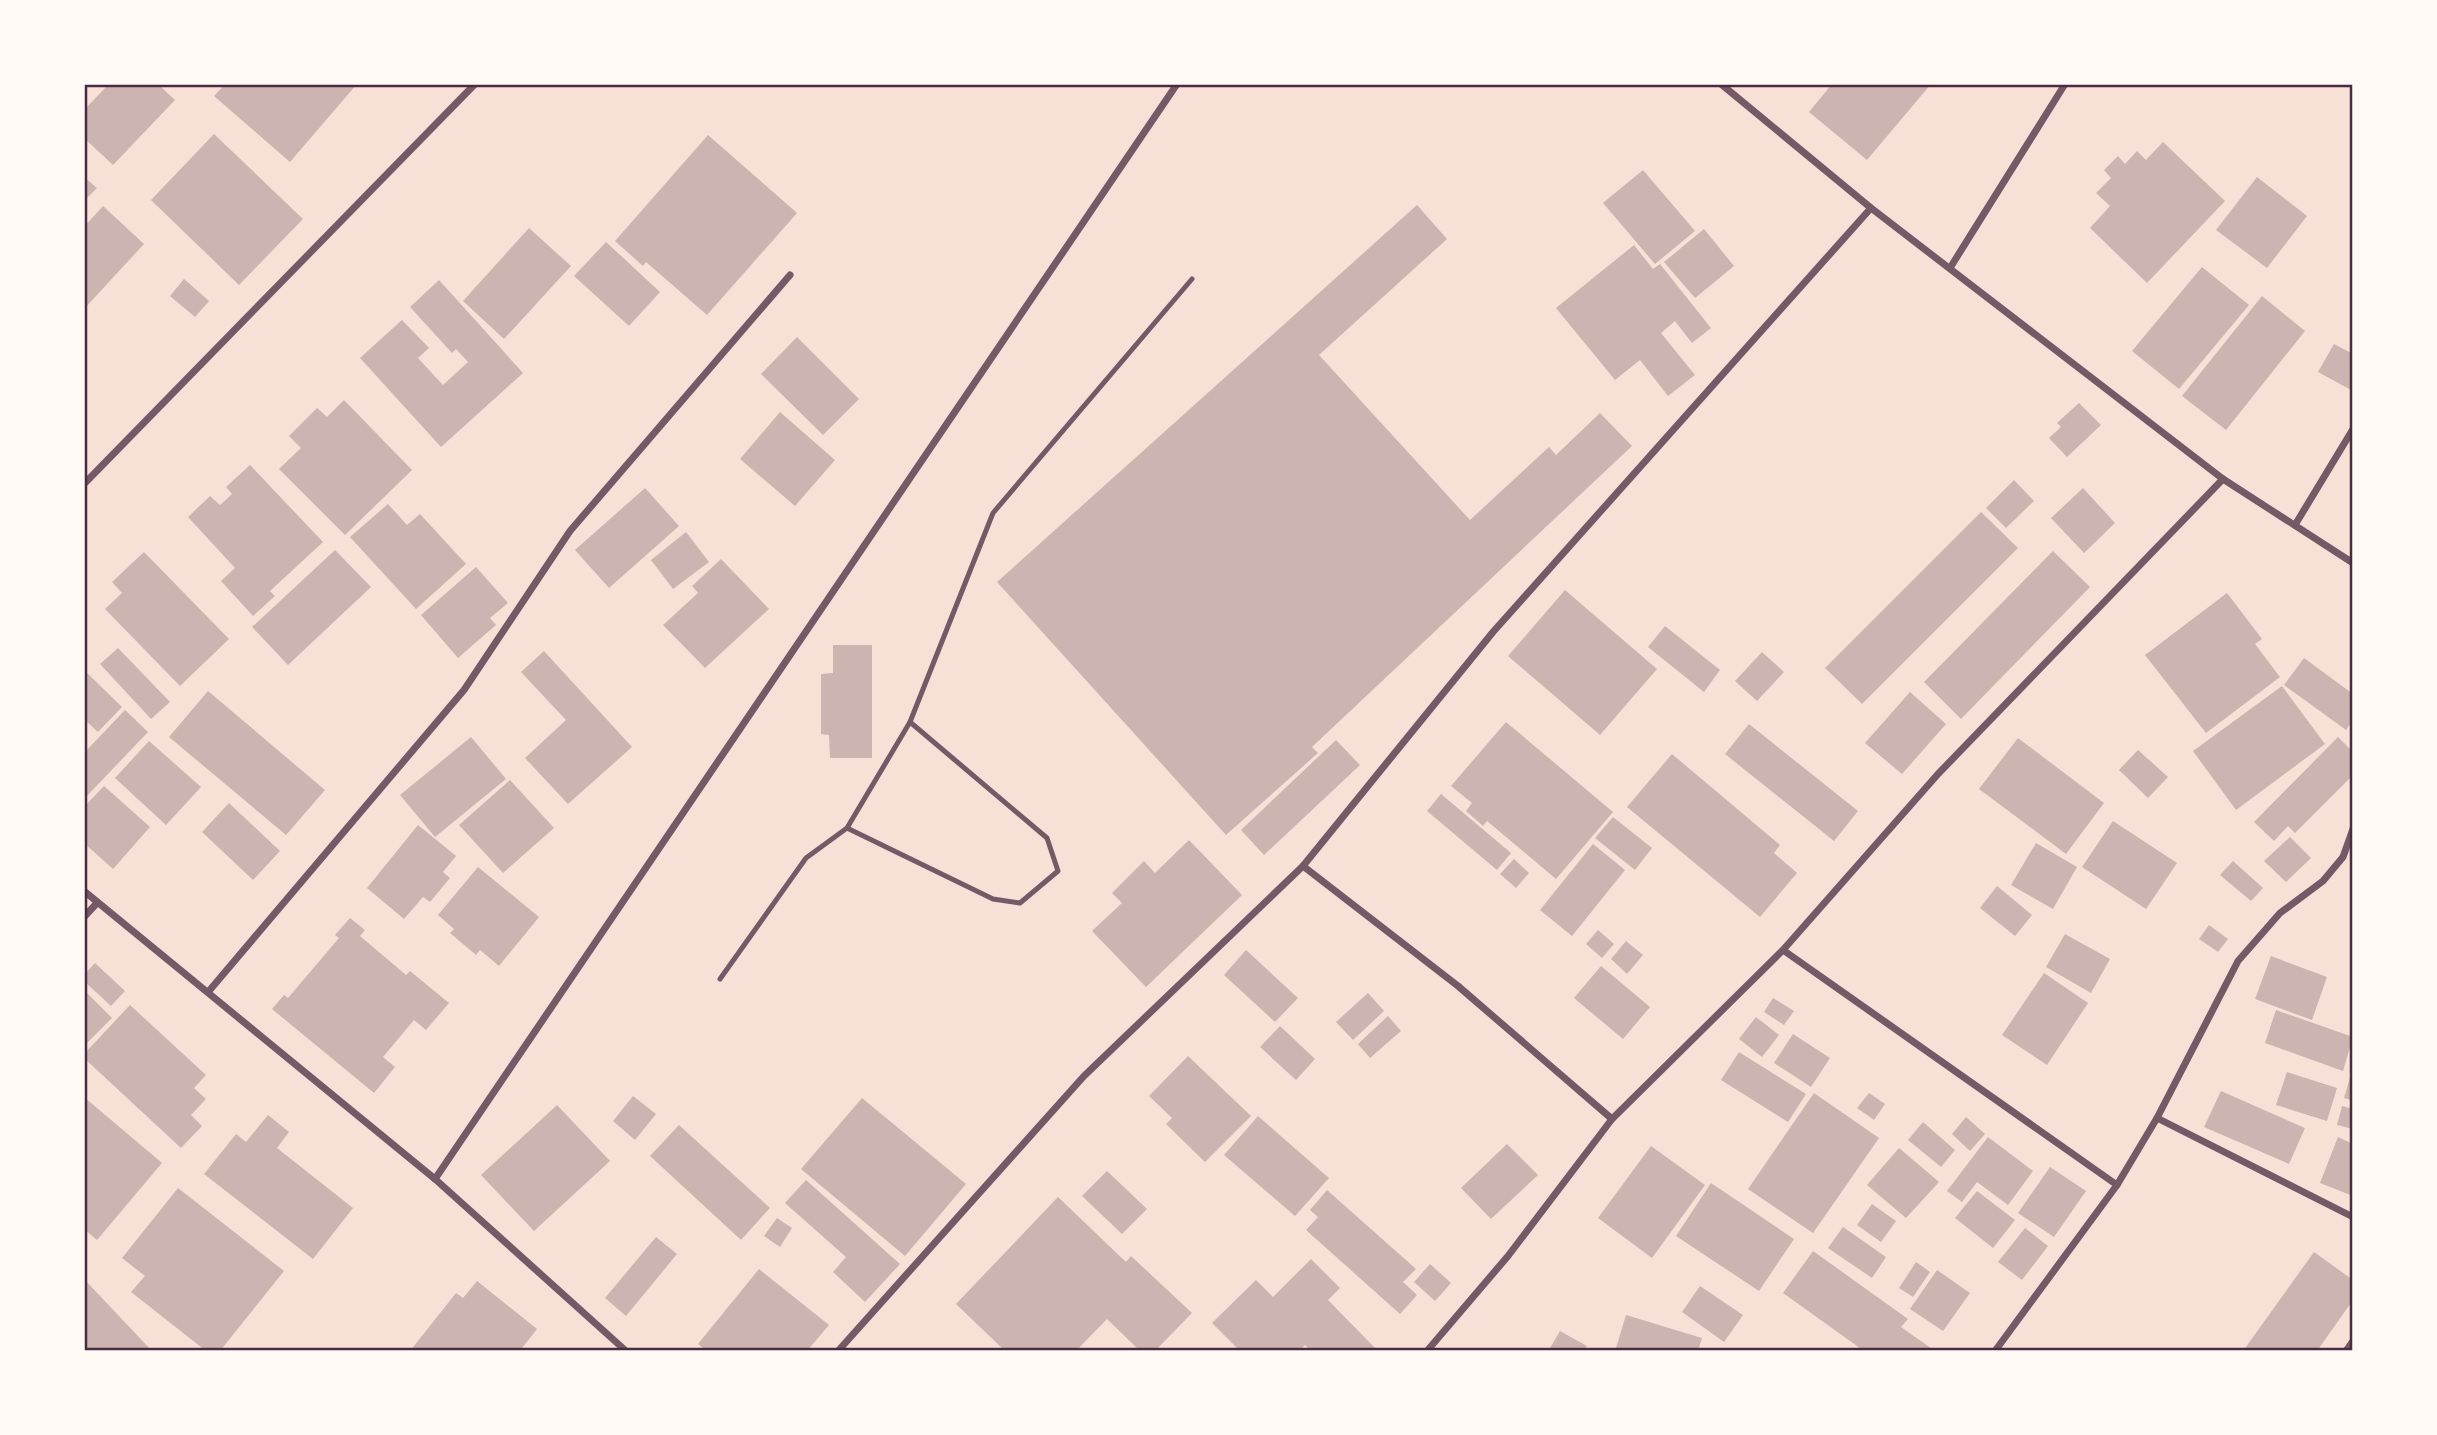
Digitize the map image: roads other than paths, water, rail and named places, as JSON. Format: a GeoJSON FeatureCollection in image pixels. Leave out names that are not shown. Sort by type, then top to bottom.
{"type":"FeatureCollection","features":[{"type":"Feature","properties":{"kind":"street"},"geometry":{"type":"LineString","coordinates":[[84,484],[475,84]]}},
{"type":"Feature","properties":{"kind":"street"},"geometry":{"type":"LineString","coordinates":[[435,1179],[1177,84]]}},
{"type":"Feature","properties":{"kind":"street"},"geometry":{"type":"LineString","coordinates":[[1721,84],[1871,208],[2223,479],[2353,563]]}},
{"type":"Feature","properties":{"kind":"street"},"geometry":{"type":"LineString","coordinates":[[1950,268],[2065,84]]}},
{"type":"Feature","properties":{"kind":"street"},"geometry":{"type":"LineString","coordinates":[[838,1351],[1084,1076],[1303,866],[1493,632],[1871,208]]}},
{"type":"Feature","properties":{"kind":"street"},"geometry":{"type":"LineString","coordinates":[[209,990],[464,690],[569,531],[790,275]]}},
{"type":"Feature","properties":{"kind":"street"},"geometry":{"type":"LineString","coordinates":[[2295,525],[2353,429]]}},
{"type":"Feature","properties":{"kind":"street"},"geometry":{"type":"LineString","coordinates":[[1427,1351],[1507,1256],[1612,1119],[1783,950],[1938,774],[2223,479]]}},
{"type":"Feature","properties":{"kind":"street"},"geometry":{"type":"LineString","coordinates":[[1996,1351],[2117,1185],[2157,1118],[2238,961],[2280,914],[2323,881],[2343,857],[2353,829]]}},
{"type":"Feature","properties":{"kind":"street"},"geometry":{"type":"LineString","coordinates":[[1303,866],[1458,986],[1612,1119]]}},
{"type":"Feature","properties":{"kind":"street"},"geometry":{"type":"LineString","coordinates":[[84,891],[209,990],[435,1179],[625,1351]]}},
{"type":"Feature","properties":{"kind":"street"},"geometry":{"type":"LineString","coordinates":[[84,917],[97,903]]}},
{"type":"Feature","properties":{"kind":"street"},"geometry":{"type":"LineString","coordinates":[[1783,950],[2117,1185]]}},
{"type":"Feature","properties":{"kind":"street"},"geometry":{"type":"LineString","coordinates":[[2157,1118],[2353,1217]]}},
{"type":"Feature","properties":{"kind":"street"},"geometry":{"type":"LineString","coordinates":[[2346,1351],[2353,1341]]}},
{"type":"Feature","properties":{"kind":"lane"},"geometry":{"type":"LineString","coordinates":[[720,979],[806,858],[847,828],[910,722],[993,513],[1192,279]]}},
{"type":"Feature","properties":{"kind":"lane"},"geometry":{"type":"LineString","coordinates":[[847,828],[993,899],[1020,903],[1058,872],[1047,838],[910,722]]}}]}
